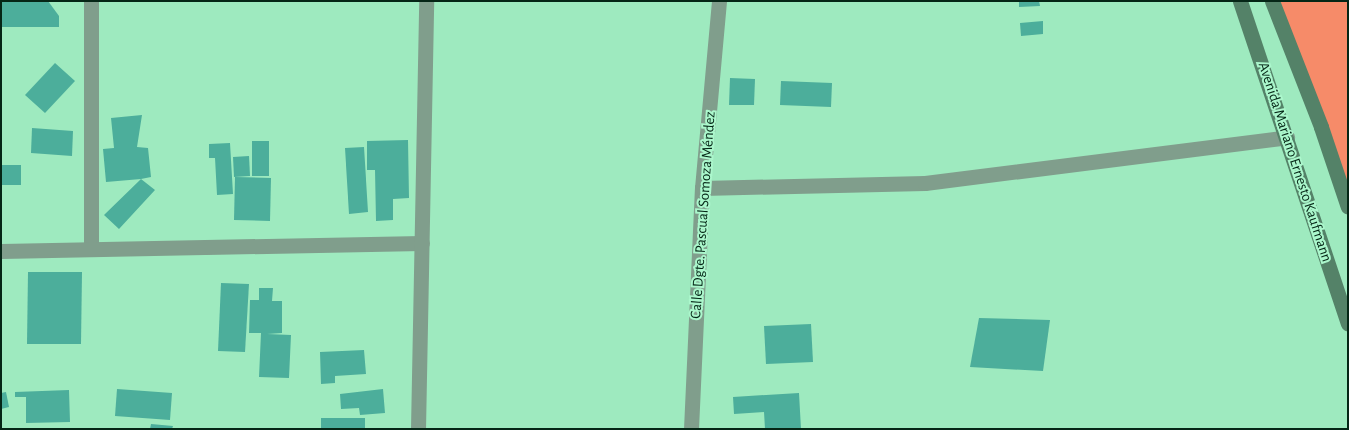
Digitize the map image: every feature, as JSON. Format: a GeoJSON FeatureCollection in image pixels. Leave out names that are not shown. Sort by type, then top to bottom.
{"type":"FeatureCollection","features":[{"type":"Feature","properties":{"kind":"main road","name":"Avenida Mariano Ernesto Kaufmann"},"geometry":{"type":"LineString","coordinates":[[1240,1],[1348,323]]}},
{"type":"Feature","properties":{"kind":"main road","name":"Avenida Mariano Ernesto Kaufmann"},"geometry":{"type":"LineString","coordinates":[[1272,1],[1321,127],[1348,207]]}},
{"type":"Feature","properties":{"kind":"street"},"geometry":{"type":"LineString","coordinates":[[91,1],[91,249]]}},
{"type":"Feature","properties":{"kind":"street"},"geometry":{"type":"LineString","coordinates":[[418,429],[426,1]]}},
{"type":"Feature","properties":{"kind":"street","name":"Calle Dgte. Pascual Somoza Méndez"},"geometry":{"type":"LineString","coordinates":[[691,429],[702,188],[719,1]]}},
{"type":"Feature","properties":{"kind":"street"},"geometry":{"type":"LineString","coordinates":[[702,188],[925,183],[1287,137]]}},
{"type":"Feature","properties":{"kind":"street"},"geometry":{"type":"LineString","coordinates":[[1,251],[422,244]]}},
{"type":"Feature","properties":{"kind":"shaded area"},"geometry":{"type":"Polygon","coordinates":[[[1280,1],[1348,1],[1348,217],[1282,8],[1280,1]]]}},
{"type":"Feature","properties":{"kind":"building"},"geometry":{"type":"Polygon","coordinates":[[[1,1],[48,1],[59,16],[59,27],[1,27],[1,1]]]}},
{"type":"Feature","properties":{"kind":"building"},"geometry":{"type":"Polygon","coordinates":[[[1019,1],[1039,1],[1040,6],[1019,7],[1019,1]]]}},
{"type":"Feature","properties":{"kind":"building"},"geometry":{"type":"Polygon","coordinates":[[[1043,21],[1043,34],[1021,36],[1020,23],[1043,21]]]}},
{"type":"Feature","properties":{"kind":"building"},"geometry":{"type":"Polygon","coordinates":[[[55,63],[75,81],[45,113],[25,95],[55,63]]]}},
{"type":"Feature","properties":{"kind":"building"},"geometry":{"type":"Polygon","coordinates":[[[730,78],[755,79],[754,105],[729,105],[730,78]]]}},
{"type":"Feature","properties":{"kind":"building"},"geometry":{"type":"Polygon","coordinates":[[[781,81],[832,83],[831,107],[780,105],[781,81]]]}},
{"type":"Feature","properties":{"kind":"building"},"geometry":{"type":"Polygon","coordinates":[[[142,115],[137,147],[148,148],[151,177],[106,182],[103,149],[114,148],[111,118],[142,115]]]}},
{"type":"Feature","properties":{"kind":"building"},"geometry":{"type":"Polygon","coordinates":[[[32,128],[73,131],[72,156],[31,153],[32,128]]]}},
{"type":"Feature","properties":{"kind":"building"},"geometry":{"type":"Polygon","coordinates":[[[408,140],[409,198],[393,199],[393,220],[376,221],[375,170],[367,170],[367,141],[408,140]]]}},
{"type":"Feature","properties":{"kind":"building"},"geometry":{"type":"Polygon","coordinates":[[[252,141],[269,141],[269,176],[252,176],[252,141]]]}},
{"type":"Feature","properties":{"kind":"building"},"geometry":{"type":"Polygon","coordinates":[[[230,143],[233,194],[217,195],[215,158],[209,158],[209,144],[230,143]]]}},
{"type":"Feature","properties":{"kind":"building"},"geometry":{"type":"Polygon","coordinates":[[[364,147],[368,212],[349,214],[345,148],[364,147]]]}},
{"type":"Feature","properties":{"kind":"building"},"geometry":{"type":"Polygon","coordinates":[[[249,156],[250,176],[234,177],[233,157],[249,156]]]}},
{"type":"Feature","properties":{"kind":"building"},"geometry":{"type":"Polygon","coordinates":[[[1,165],[21,165],[21,185],[1,185],[1,165]]]}},
{"type":"Feature","properties":{"kind":"building"},"geometry":{"type":"Polygon","coordinates":[[[235,177],[271,178],[270,221],[234,220],[235,177]]]}},
{"type":"Feature","properties":{"kind":"building"},"geometry":{"type":"Polygon","coordinates":[[[141,179],[155,190],[119,229],[104,215],[141,179]]]}},
{"type":"Feature","properties":{"kind":"building"},"geometry":{"type":"Polygon","coordinates":[[[28,272],[82,272],[81,344],[27,344],[28,272]]]}},
{"type":"Feature","properties":{"kind":"building"},"geometry":{"type":"Polygon","coordinates":[[[221,283],[249,284],[245,352],[218,351],[221,283]]]}},
{"type":"Feature","properties":{"kind":"building"},"geometry":{"type":"Polygon","coordinates":[[[259,288],[273,288],[272,301],[282,301],[282,333],[267,334],[291,335],[289,378],[259,377],[261,333],[249,333],[250,300],[259,300],[259,288]]]}},
{"type":"Feature","properties":{"kind":"building"},"geometry":{"type":"Polygon","coordinates":[[[979,318],[1050,320],[1043,371],[970,367],[979,318]]]}},
{"type":"Feature","properties":{"kind":"building"},"geometry":{"type":"Polygon","coordinates":[[[811,324],[813,362],[766,364],[764,326],[811,324]]]}},
{"type":"Feature","properties":{"kind":"building"},"geometry":{"type":"Polygon","coordinates":[[[364,350],[366,374],[335,376],[335,383],[321,384],[320,352],[364,350]]]}},
{"type":"Feature","properties":{"kind":"building"},"geometry":{"type":"Polygon","coordinates":[[[117,389],[172,393],[170,420],[115,416],[117,389]]]}},
{"type":"Feature","properties":{"kind":"building"},"geometry":{"type":"Polygon","coordinates":[[[383,389],[385,413],[360,415],[359,408],[341,409],[340,394],[383,389]]]}},
{"type":"Feature","properties":{"kind":"building"},"geometry":{"type":"Polygon","coordinates":[[[69,390],[70,422],[26,423],[26,397],[15,397],[15,392],[69,390]]]}},
{"type":"Feature","properties":{"kind":"building"},"geometry":{"type":"Polygon","coordinates":[[[6,392],[9,407],[1,409],[1,393],[6,392]]]}},
{"type":"Feature","properties":{"kind":"building"},"geometry":{"type":"Polygon","coordinates":[[[799,393],[801,429],[765,429],[764,412],[734,414],[733,397],[799,393]]]}},
{"type":"Feature","properties":{"kind":"building"},"geometry":{"type":"Polygon","coordinates":[[[321,418],[365,418],[365,429],[321,429],[321,418]]]}},
{"type":"Feature","properties":{"kind":"building"},"geometry":{"type":"Polygon","coordinates":[[[151,424],[173,426],[172,429],[150,429],[151,424]]]}}]}
